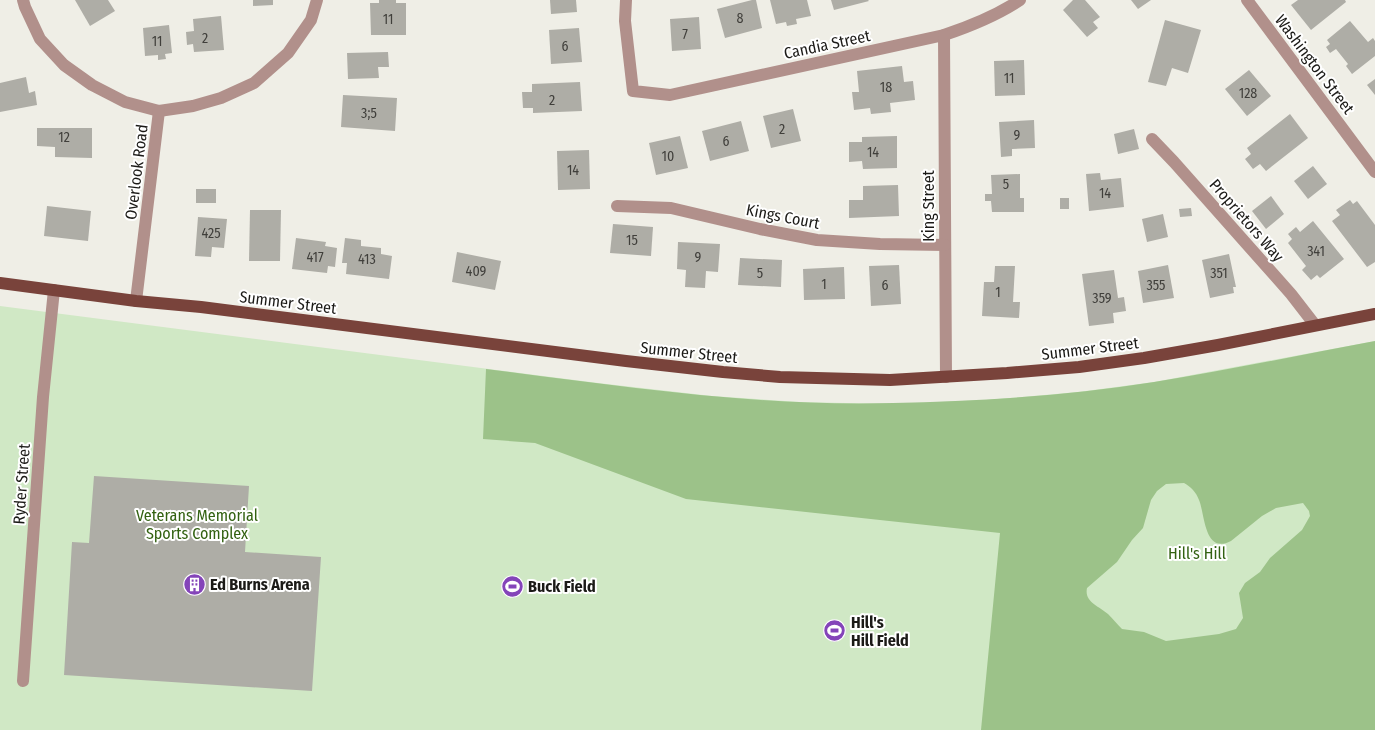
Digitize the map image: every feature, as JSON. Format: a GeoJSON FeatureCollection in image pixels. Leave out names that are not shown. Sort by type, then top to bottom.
{"type":"FeatureCollection","features":[{"type":"Feature","properties":{"kind":"main road","name":"Summer Street"},"geometry":{"type":"LineString","coordinates":[[0,283],[626,362],[780,377],[840,379],[890,380],[1089,366],[1218,345],[1375,314]]}},
{"type":"Feature","properties":{"kind":"street","name":"Overlook Road"},"geometry":{"type":"LineString","coordinates":[[24,0],[25,7],[40,39],[64,65],[92,85],[125,102],[159,111],[136,301]]}},
{"type":"Feature","properties":{"kind":"street"},"geometry":{"type":"LineString","coordinates":[[159,111],[193,106],[221,98],[254,83],[288,53],[310,20],[316,0]]}},
{"type":"Feature","properties":{"kind":"street","name":"Candia Street"},"geometry":{"type":"LineString","coordinates":[[626,0],[625,21],[633,91],[670,95],[944,35],[986,20],[1020,0]]}},
{"type":"Feature","properties":{"kind":"street","name":"Washington Street"},"geometry":{"type":"LineString","coordinates":[[1247,0],[1375,172]]}},
{"type":"Feature","properties":{"kind":"street","name":"King Street"},"geometry":{"type":"LineString","coordinates":[[944,35],[946,377]]}},
{"type":"Feature","properties":{"kind":"street","name":"Proprietors Way"},"geometry":{"type":"LineString","coordinates":[[1152,139],[1284,287],[1315,325]]}},
{"type":"Feature","properties":{"kind":"street","name":"Kings Court"},"geometry":{"type":"LineString","coordinates":[[617,206],[671,208],[817,240],[880,244],[945,245]]}},
{"type":"Feature","properties":{"kind":"street","name":"Ryder Street"},"geometry":{"type":"LineString","coordinates":[[24,681],[43,397],[54,290]]}},
{"type":"Feature","properties":{"kind":"green space","name":"Veterans Memorial Sports Complex"},"geometry":{"type":"Polygon","coordinates":[[[0,306],[598,383],[712,396],[800,402],[892,404],[986,400],[1078,392],[1154,382],[1375,341],[1375,730],[0,730],[0,306]]]}},
{"type":"Feature","properties":{"kind":"green space","name":"Hill's Hill"},"geometry":{"type":"Polygon","coordinates":[[[1375,341],[1375,730],[981,730],[1000,533],[686,499],[535,443],[483,439],[486,369],[689,394],[791,402],[893,403],[958,401],[1122,387],[1375,341]],[[1184,483],[1166,484],[1157,491],[1151,500],[1143,528],[1117,562],[1087,588],[1090,600],[1108,614],[1122,629],[1144,632],[1166,641],[1219,634],[1236,629],[1243,618],[1239,593],[1245,583],[1260,572],[1270,558],[1302,530],[1310,516],[1303,503],[1276,508],[1262,516],[1231,541],[1222,544],[1215,542],[1211,538],[1207,531],[1198,497],[1184,483]]]}},
{"type":"Feature","properties":{"kind":"building"},"geometry":{"type":"Polygon","coordinates":[[[75,0],[108,0],[115,11],[90,26],[75,0]]]}},
{"type":"Feature","properties":{"kind":"building"},"geometry":{"type":"Polygon","coordinates":[[[253,0],[273,0],[273,5],[253,6],[253,0]]]}},
{"type":"Feature","properties":{"kind":"building"},"geometry":{"type":"Polygon","coordinates":[[[379,0],[396,0],[396,3],[406,3],[406,35],[371,35],[370,3],[379,3],[379,0]]]}},
{"type":"Feature","properties":{"kind":"building"},"geometry":{"type":"Polygon","coordinates":[[[550,0],[576,0],[577,12],[551,14],[550,0]]]}},
{"type":"Feature","properties":{"kind":"building"},"geometry":{"type":"Polygon","coordinates":[[[756,0],[762,28],[725,38],[717,9],[756,0]]]}},
{"type":"Feature","properties":{"kind":"building"},"geometry":{"type":"Polygon","coordinates":[[[770,0],[807,0],[811,16],[796,19],[797,24],[787,26],[786,22],[776,24],[770,0]]]}},
{"type":"Feature","properties":{"kind":"building"},"geometry":{"type":"Polygon","coordinates":[[[831,0],[868,0],[869,1],[834,10],[831,0]]]}},
{"type":"Feature","properties":{"kind":"building"},"geometry":{"type":"Polygon","coordinates":[[[1073,0],[1085,0],[1100,17],[1093,22],[1098,28],[1087,37],[1063,10],[1073,0]]]}},
{"type":"Feature","properties":{"kind":"building"},"geometry":{"type":"Polygon","coordinates":[[[1131,0],[1151,0],[1138,9],[1131,0]]]}},
{"type":"Feature","properties":{"kind":"building"},"geometry":{"type":"Polygon","coordinates":[[[1298,0],[1345,0],[1346,2],[1311,30],[1291,5],[1298,0]]]}},
{"type":"Feature","properties":{"kind":"building"},"geometry":{"type":"Polygon","coordinates":[[[221,16],[224,50],[194,52],[193,44],[187,45],[186,32],[194,31],[193,19],[221,16]]]}},
{"type":"Feature","properties":{"kind":"building"},"geometry":{"type":"Polygon","coordinates":[[[699,17],[701,49],[672,51],[670,19],[699,17]]]}},
{"type":"Feature","properties":{"kind":"building"},"geometry":{"type":"Polygon","coordinates":[[[1165,20],[1201,30],[1188,73],[1172,68],[1166,86],[1148,82],[1165,20]]]}},
{"type":"Feature","properties":{"kind":"building"},"geometry":{"type":"Polygon","coordinates":[[[1350,21],[1368,42],[1373,38],[1375,41],[1375,56],[1352,74],[1346,66],[1348,64],[1336,49],[1330,53],[1326,47],[1330,44],[1327,40],[1350,21]]]}},
{"type":"Feature","properties":{"kind":"building"},"geometry":{"type":"Polygon","coordinates":[[[169,25],[172,53],[165,54],[166,59],[158,60],[158,55],[145,56],[143,28],[169,25]]]}},
{"type":"Feature","properties":{"kind":"building"},"geometry":{"type":"Polygon","coordinates":[[[579,28],[582,62],[551,64],[549,30],[579,28]]]}},
{"type":"Feature","properties":{"kind":"building"},"geometry":{"type":"Polygon","coordinates":[[[388,52],[389,67],[378,67],[379,78],[348,79],[347,53],[388,52]]]}},
{"type":"Feature","properties":{"kind":"building"},"geometry":{"type":"Polygon","coordinates":[[[1024,60],[1025,95],[995,96],[994,61],[1024,60]]]}},
{"type":"Feature","properties":{"kind":"building"},"geometry":{"type":"Polygon","coordinates":[[[902,66],[904,82],[913,81],[915,100],[890,103],[891,112],[871,114],[870,108],[854,110],[852,92],[859,92],[857,71],[902,66]]]}},
{"type":"Feature","properties":{"kind":"building"},"geometry":{"type":"Polygon","coordinates":[[[1249,70],[1271,96],[1247,116],[1225,89],[1249,70]]]}},
{"type":"Feature","properties":{"kind":"building"},"geometry":{"type":"Polygon","coordinates":[[[26,77],[29,93],[35,91],[37,105],[0,112],[0,83],[26,77]]]}},
{"type":"Feature","properties":{"kind":"building"},"geometry":{"type":"Polygon","coordinates":[[[1375,79],[1375,95],[1367,85],[1375,79]]]}},
{"type":"Feature","properties":{"kind":"building"},"geometry":{"type":"Polygon","coordinates":[[[580,82],[582,111],[533,113],[533,108],[523,108],[522,92],[532,92],[532,84],[580,82]]]}},
{"type":"Feature","properties":{"kind":"building"},"geometry":{"type":"Polygon","coordinates":[[[343,95],[397,98],[395,131],[341,127],[343,95]]]}},
{"type":"Feature","properties":{"kind":"building"},"geometry":{"type":"Polygon","coordinates":[[[793,109],[801,141],[771,148],[763,116],[793,109]]]}},
{"type":"Feature","properties":{"kind":"building"},"geometry":{"type":"Polygon","coordinates":[[[1290,114],[1308,138],[1266,171],[1260,164],[1253,169],[1245,159],[1251,154],[1247,148],[1290,114]]]}},
{"type":"Feature","properties":{"kind":"building"},"geometry":{"type":"Polygon","coordinates":[[[1034,120],[1035,148],[1012,149],[1012,156],[1001,157],[999,122],[1034,120]]]}},
{"type":"Feature","properties":{"kind":"building"},"geometry":{"type":"Polygon","coordinates":[[[741,121],[749,151],[710,161],[702,131],[741,121]]]}},
{"type":"Feature","properties":{"kind":"building"},"geometry":{"type":"Polygon","coordinates":[[[37,128],[92,128],[92,158],[55,157],[55,147],[37,146],[37,128]]]}},
{"type":"Feature","properties":{"kind":"building"},"geometry":{"type":"Polygon","coordinates":[[[1134,129],[1139,149],[1118,154],[1114,134],[1134,129]]]}},
{"type":"Feature","properties":{"kind":"building"},"geometry":{"type":"Polygon","coordinates":[[[680,136],[688,168],[656,175],[649,143],[680,136]]]}},
{"type":"Feature","properties":{"kind":"building"},"geometry":{"type":"Polygon","coordinates":[[[897,136],[897,168],[863,169],[862,161],[849,162],[849,142],[862,142],[862,137],[897,136]]]}},
{"type":"Feature","properties":{"kind":"building"},"geometry":{"type":"Polygon","coordinates":[[[589,150],[590,189],[558,190],[557,151],[589,150]]]}},
{"type":"Feature","properties":{"kind":"building"},"geometry":{"type":"Polygon","coordinates":[[[1313,166],[1327,184],[1308,199],[1294,181],[1313,166]]]}},
{"type":"Feature","properties":{"kind":"building"},"geometry":{"type":"Polygon","coordinates":[[[1100,173],[1101,180],[1121,178],[1124,207],[1089,211],[1086,174],[1100,173]]]}},
{"type":"Feature","properties":{"kind":"building"},"geometry":{"type":"Polygon","coordinates":[[[1020,174],[1020,198],[1024,198],[1024,212],[992,212],[991,201],[985,201],[985,194],[992,194],[991,175],[1020,174]]]}},
{"type":"Feature","properties":{"kind":"building"},"geometry":{"type":"Polygon","coordinates":[[[898,185],[899,216],[849,218],[849,200],[863,200],[863,186],[898,185]]]}},
{"type":"Feature","properties":{"kind":"building"},"geometry":{"type":"Polygon","coordinates":[[[196,189],[216,189],[216,203],[196,203],[196,189]]]}},
{"type":"Feature","properties":{"kind":"building"},"geometry":{"type":"Polygon","coordinates":[[[1271,196],[1284,214],[1266,229],[1252,211],[1271,196]]]}},
{"type":"Feature","properties":{"kind":"building"},"geometry":{"type":"Polygon","coordinates":[[[1060,198],[1069,198],[1069,209],[1060,209],[1060,198]]]}},
{"type":"Feature","properties":{"kind":"building"},"geometry":{"type":"Polygon","coordinates":[[[1350,200],[1353,204],[1357,201],[1375,225],[1375,262],[1367,267],[1332,221],[1340,215],[1336,210],[1350,200]]]}},
{"type":"Feature","properties":{"kind":"building"},"geometry":{"type":"Polygon","coordinates":[[[47,206],[91,211],[88,241],[44,236],[47,206]]]}},
{"type":"Feature","properties":{"kind":"building"},"geometry":{"type":"Polygon","coordinates":[[[1191,208],[1192,216],[1180,217],[1179,209],[1191,208]]]}},
{"type":"Feature","properties":{"kind":"building"},"geometry":{"type":"Polygon","coordinates":[[[250,210],[281,210],[280,261],[249,261],[250,210]]]}},
{"type":"Feature","properties":{"kind":"building"},"geometry":{"type":"Polygon","coordinates":[[[1163,214],[1168,237],[1147,242],[1142,219],[1163,214]]]}},
{"type":"Feature","properties":{"kind":"building"},"geometry":{"type":"Polygon","coordinates":[[[198,217],[227,219],[224,248],[212,247],[211,257],[195,256],[198,217]]]}},
{"type":"Feature","properties":{"kind":"building"},"geometry":{"type":"Polygon","coordinates":[[[1313,221],[1344,259],[1320,278],[1317,275],[1311,280],[1302,270],[1306,266],[1288,243],[1292,239],[1288,234],[1296,227],[1300,232],[1313,221]]]}},
{"type":"Feature","properties":{"kind":"building"},"geometry":{"type":"Polygon","coordinates":[[[613,224],[653,227],[651,256],[610,253],[613,224]]]}},
{"type":"Feature","properties":{"kind":"building"},"geometry":{"type":"Polygon","coordinates":[[[296,238],[326,242],[325,246],[337,248],[335,267],[328,266],[327,273],[292,269],[296,238]]]}},
{"type":"Feature","properties":{"kind":"building"},"geometry":{"type":"Polygon","coordinates":[[[345,238],[361,240],[361,246],[381,248],[381,254],[392,256],[389,279],[346,274],[347,263],[342,263],[345,238]]]}},
{"type":"Feature","properties":{"kind":"building"},"geometry":{"type":"Polygon","coordinates":[[[678,242],[720,244],[718,272],[706,271],[705,288],[685,287],[686,270],[677,269],[678,242]]]}},
{"type":"Feature","properties":{"kind":"building"},"geometry":{"type":"Polygon","coordinates":[[[457,252],[501,261],[495,290],[452,282],[457,252]]]}},
{"type":"Feature","properties":{"kind":"building"},"geometry":{"type":"Polygon","coordinates":[[[1229,254],[1236,287],[1233,287],[1234,293],[1210,298],[1202,260],[1229,254]]]}},
{"type":"Feature","properties":{"kind":"building"},"geometry":{"type":"Polygon","coordinates":[[[740,258],[782,260],[781,287],[738,285],[740,258]]]}},
{"type":"Feature","properties":{"kind":"building"},"geometry":{"type":"Polygon","coordinates":[[[899,265],[901,304],[871,306],[869,266],[899,265]]]}},
{"type":"Feature","properties":{"kind":"building"},"geometry":{"type":"Polygon","coordinates":[[[1168,265],[1174,298],[1143,303],[1138,271],[1168,265]]]}},
{"type":"Feature","properties":{"kind":"building"},"geometry":{"type":"Polygon","coordinates":[[[995,266],[1015,266],[1013,302],[1020,302],[1019,318],[982,316],[984,282],[994,282],[995,266]]]}},
{"type":"Feature","properties":{"kind":"building"},"geometry":{"type":"Polygon","coordinates":[[[844,267],[845,299],[804,300],[803,269],[844,267]]]}},
{"type":"Feature","properties":{"kind":"building"},"geometry":{"type":"Polygon","coordinates":[[[1114,270],[1118,298],[1124,297],[1126,311],[1113,313],[1114,323],[1089,326],[1082,274],[1114,270]]]}},
{"type":"Feature","properties":{"kind":"building","name":"Ed Burns Arena"},"geometry":{"type":"Polygon","coordinates":[[[94,476],[249,486],[245,552],[321,557],[312,691],[64,675],[72,542],[89,543],[94,476]]]}},
{"type":"Feature","properties":{"kind":"place","name":"Ed Burns Arena"},"geometry":{"type":"Point","coordinates":[194,584]}},
{"type":"Feature","properties":{"kind":"place","name":"Buck Field"},"geometry":{"type":"Point","coordinates":[512,586]}},
{"type":"Feature","properties":{"kind":"place","name":"Hill's Hill Field"},"geometry":{"type":"Point","coordinates":[835,631]}}]}
